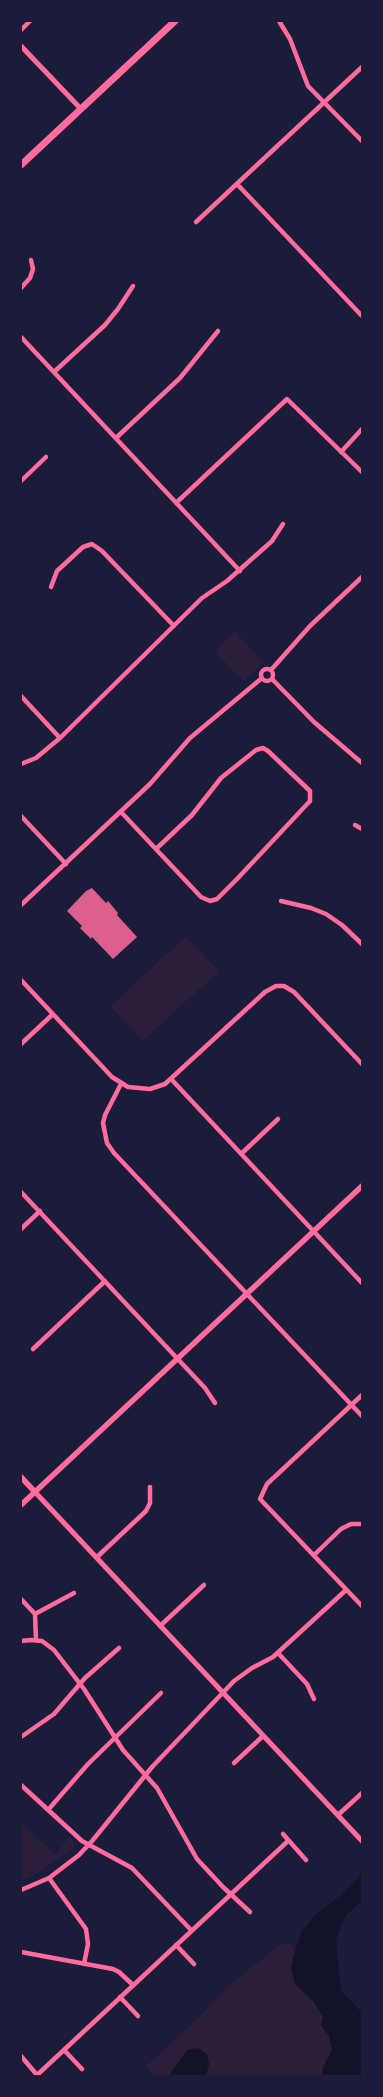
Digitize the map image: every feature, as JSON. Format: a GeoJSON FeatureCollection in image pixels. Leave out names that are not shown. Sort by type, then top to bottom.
{"type":"FeatureCollection","features":[{"type":"Feature","properties":{"kind":"main road"},"geometry":{"type":"LineString","coordinates":[[21,165],[175,21]]}},
{"type":"Feature","properties":{"kind":"main road"},"geometry":{"type":"LineString","coordinates":[[21,1505],[362,1186]]}},
{"type":"Feature","properties":{"kind":"main road"},"geometry":{"type":"LineString","coordinates":[[21,1477],[35,1492]]}},
{"type":"Feature","properties":{"kind":"street"},"geometry":{"type":"LineString","coordinates":[[21,30],[30,21]]}},
{"type":"Feature","properties":{"kind":"street"},"geometry":{"type":"LineString","coordinates":[[279,21],[290,39],[305,81],[362,141]]}},
{"type":"Feature","properties":{"kind":"street"},"geometry":{"type":"LineString","coordinates":[[21,46],[81,109]]}},
{"type":"Feature","properties":{"kind":"street"},"geometry":{"type":"LineString","coordinates":[[196,222],[362,67]]}},
{"type":"Feature","properties":{"kind":"street"},"geometry":{"type":"LineString","coordinates":[[237,184],[362,316]]}},
{"type":"Feature","properties":{"kind":"street"},"geometry":{"type":"LineString","coordinates":[[21,288],[30,278],[33,269],[32,260]]}},
{"type":"Feature","properties":{"kind":"street"},"geometry":{"type":"LineString","coordinates":[[54,372],[105,325],[134,286]]}},
{"type":"Feature","properties":{"kind":"street"},"geometry":{"type":"LineString","coordinates":[[116,438],[180,378],[218,331]]}},
{"type":"Feature","properties":{"kind":"street"},"geometry":{"type":"LineString","coordinates":[[21,337],[240,571]]}},
{"type":"Feature","properties":{"kind":"street"},"geometry":{"type":"LineString","coordinates":[[176,503],[287,399],[362,472]]}},
{"type":"Feature","properties":{"kind":"street"},"geometry":{"type":"LineString","coordinates":[[341,452],[362,429]]}},
{"type":"Feature","properties":{"kind":"street"},"geometry":{"type":"LineString","coordinates":[[21,481],[46,457]]}},
{"type":"Feature","properties":{"kind":"street"},"geometry":{"type":"LineString","coordinates":[[21,764],[36,758],[60,738],[211,591],[240,571],[272,540],[283,524]]}},
{"type":"Feature","properties":{"kind":"street"},"geometry":{"type":"LineString","coordinates":[[51,587],[57,571],[84,547],[92,544],[102,550],[174,626]]}},
{"type":"Feature","properties":{"kind":"street"},"geometry":{"type":"LineString","coordinates":[[21,905],[150,784],[190,738],[262,678],[263,670],[270,670],[310,626],[362,577]]}},
{"type":"Feature","properties":{"kind":"street"},"geometry":{"type":"LineString","coordinates":[[270,670],[273,674],[272,679],[314,722],[362,763]]}},
{"type":"Feature","properties":{"kind":"street"},"geometry":{"type":"LineString","coordinates":[[262,678],[266,681],[272,679]]}},
{"type":"Feature","properties":{"kind":"street"},"geometry":{"type":"LineString","coordinates":[[21,696],[60,738]]}},
{"type":"Feature","properties":{"kind":"street"},"geometry":{"type":"LineString","coordinates":[[121,812],[200,896],[206,900],[213,901],[243,874],[310,801],[311,794],[308,788],[268,751],[259,749],[222,778],[192,815],[156,849]]}},
{"type":"Feature","properties":{"kind":"street"},"geometry":{"type":"LineString","coordinates":[[21,816],[66,864]]}},
{"type":"Feature","properties":{"kind":"street"},"geometry":{"type":"LineString","coordinates":[[355,825],[362,830]]}},
{"type":"Feature","properties":{"kind":"street"},"geometry":{"type":"LineString","coordinates":[[281,901],[311,908],[326,914],[342,925],[362,944]]}},
{"type":"Feature","properties":{"kind":"street"},"geometry":{"type":"LineString","coordinates":[[21,980],[121,1084],[135,1089],[150,1089],[172,1080],[265,992],[276,986],[288,988],[294,992],[362,1064]]}},
{"type":"Feature","properties":{"kind":"street"},"geometry":{"type":"LineString","coordinates":[[21,1044],[53,1014]]}},
{"type":"Feature","properties":{"kind":"street"},"geometry":{"type":"LineString","coordinates":[[172,1080],[362,1283]]}},
{"type":"Feature","properties":{"kind":"street"},"geometry":{"type":"LineString","coordinates":[[121,1084],[105,1115],[104,1132],[107,1143],[114,1153],[362,1416]]}},
{"type":"Feature","properties":{"kind":"street"},"geometry":{"type":"LineString","coordinates":[[241,1154],[278,1119]]}},
{"type":"Feature","properties":{"kind":"street"},"geometry":{"type":"LineString","coordinates":[[21,1192],[178,1358],[205,1388],[215,1403]]}},
{"type":"Feature","properties":{"kind":"street"},"geometry":{"type":"LineString","coordinates":[[21,1229],[40,1211]]}},
{"type":"Feature","properties":{"kind":"street"},"geometry":{"type":"LineString","coordinates":[[33,1349],[105,1281]]}},
{"type":"Feature","properties":{"kind":"street"},"geometry":{"type":"LineString","coordinates":[[362,1395],[267,1484],[260,1499],[362,1606]]}},
{"type":"Feature","properties":{"kind":"street"},"geometry":{"type":"LineString","coordinates":[[97,1557],[146,1511],[150,1504],[150,1487]]}},
{"type":"Feature","properties":{"kind":"street"},"geometry":{"type":"LineString","coordinates":[[35,1492],[362,1841]]}},
{"type":"Feature","properties":{"kind":"street"},"geometry":{"type":"LineString","coordinates":[[314,1555],[341,1529],[351,1524],[362,1524]]}},
{"type":"Feature","properties":{"kind":"street"},"geometry":{"type":"LineString","coordinates":[[160,1626],[204,1585]]}},
{"type":"Feature","properties":{"kind":"street"},"geometry":{"type":"LineString","coordinates":[[21,1890],[49,1878],[89,1846],[145,1774],[242,1675],[278,1653],[346,1590]]}},
{"type":"Feature","properties":{"kind":"street"},"geometry":{"type":"LineString","coordinates":[[35,1614],[74,1593]]}},
{"type":"Feature","properties":{"kind":"street"},"geometry":{"type":"LineString","coordinates":[[21,1599],[35,1614],[36,1640]]}},
{"type":"Feature","properties":{"kind":"street"},"geometry":{"type":"LineString","coordinates":[[21,1641],[36,1640],[50,1646],[80,1684],[127,1756],[160,1792],[196,1859],[250,1912]]}},
{"type":"Feature","properties":{"kind":"street"},"geometry":{"type":"LineString","coordinates":[[21,1737],[54,1714],[80,1684],[119,1648]]}},
{"type":"Feature","properties":{"kind":"street"},"geometry":{"type":"LineString","coordinates":[[278,1653],[307,1684],[314,1699]]}},
{"type":"Feature","properties":{"kind":"street"},"geometry":{"type":"LineString","coordinates":[[48,1810],[79,1774],[161,1693]]}},
{"type":"Feature","properties":{"kind":"street"},"geometry":{"type":"LineString","coordinates":[[234,1763],[263,1736]]}},
{"type":"Feature","properties":{"kind":"street"},"geometry":{"type":"LineString","coordinates":[[21,1785],[62,1825],[89,1846],[132,1868],[191,1930]]}},
{"type":"Feature","properties":{"kind":"street"},"geometry":{"type":"LineString","coordinates":[[338,1815],[362,1793]]}},
{"type":"Feature","properties":{"kind":"street"},"geometry":{"type":"LineString","coordinates":[[283,1834],[306,1860]]}},
{"type":"Feature","properties":{"kind":"street"},"geometry":{"type":"LineString","coordinates":[[21,2056],[37,2075],[288,1841]]}},
{"type":"Feature","properties":{"kind":"street"},"geometry":{"type":"LineString","coordinates":[[49,1878],[86,1929],[88,1944],[84,1964]]}},
{"type":"Feature","properties":{"kind":"street"},"geometry":{"type":"LineString","coordinates":[[176,1945],[194,1964]]}},
{"type":"Feature","properties":{"kind":"street"},"geometry":{"type":"LineString","coordinates":[[21,1952],[116,1970],[133,1985]]}},
{"type":"Feature","properties":{"kind":"street"},"geometry":{"type":"LineString","coordinates":[[120,1997],[138,2016]]}},
{"type":"Feature","properties":{"kind":"street"},"geometry":{"type":"LineString","coordinates":[[64,2050],[82,2069]]}},
{"type":"Feature","properties":{"kind":"shaded area"},"geometry":{"type":"Polygon","coordinates":[[[235,631],[264,662],[243,681],[215,651],[235,631]]]}},
{"type":"Feature","properties":{"kind":"shaded area"},"geometry":{"type":"Polygon","coordinates":[[[186,936],[219,971],[143,1041],[110,1006],[186,936]]]}},
{"type":"Feature","properties":{"kind":"shaded area"},"geometry":{"type":"Polygon","coordinates":[[[21,1822],[55,1855],[69,1837],[77,1845],[38,1873],[21,1881],[21,1822]]]}},
{"type":"Feature","properties":{"kind":"shaded area"},"geometry":{"type":"Polygon","coordinates":[[[362,1873],[362,1901],[345,1916],[336,1940],[342,1992],[362,2013],[362,2076],[322,2076],[323,2067],[332,2050],[329,2036],[321,2025],[323,2017],[314,2002],[295,1984],[291,1968],[301,1932],[318,1912],[337,1898],[362,1873]]]}},
{"type":"Feature","properties":{"kind":"shaded area"},"geometry":{"type":"Polygon","coordinates":[[[290,1943],[362,2026],[362,2076],[153,2076],[146,2066],[199,2017],[224,1990],[279,1945],[290,1943]]]}},
{"type":"Feature","properties":{"kind":"shaded area"},"geometry":{"type":"Polygon","coordinates":[[[198,2048],[207,2054],[209,2064],[206,2076],[171,2076],[170,2074],[187,2050],[198,2048]]]}},
{"type":"Feature","properties":{"kind":"building"},"geometry":{"type":"Polygon","coordinates":[[[92,888],[106,903],[108,901],[118,913],[117,915],[137,937],[113,959],[92,937],[91,939],[80,928],[82,926],[67,911],[86,891],[92,888]]]}}]}
